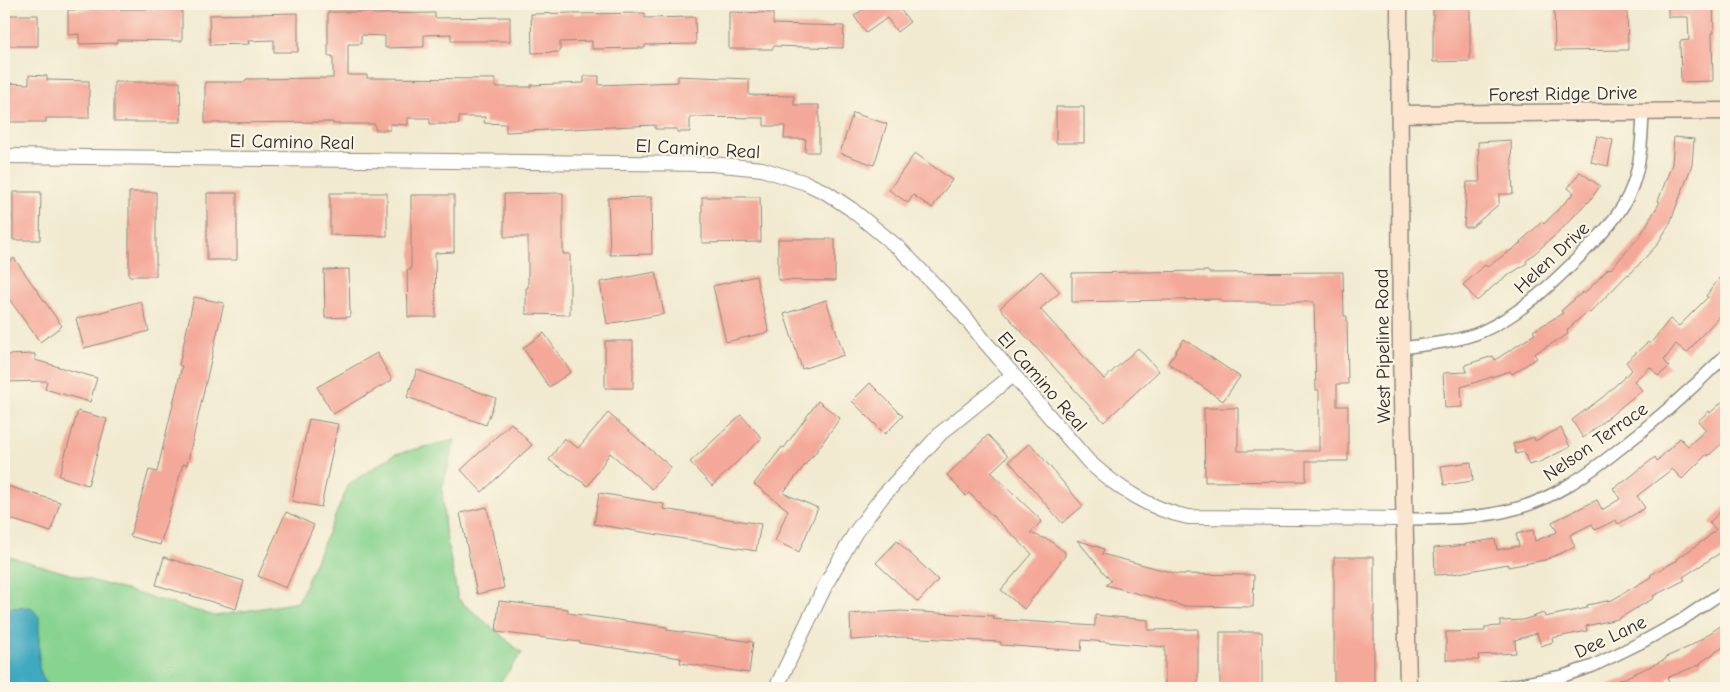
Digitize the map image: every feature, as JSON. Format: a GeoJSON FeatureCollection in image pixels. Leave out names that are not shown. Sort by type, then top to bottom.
{"type":"FeatureCollection","features":[{"type":"Feature","properties":{"kind":"main road","name":"West Pipeline Road"},"geometry":{"type":"LineString","coordinates":[[1399,4],[1401,348],[1408,688]]}},
{"type":"Feature","properties":{"kind":"main road","name":"Forest Ridge Drive"},"geometry":{"type":"LineString","coordinates":[[1400,114],[1726,111]]}},
{"type":"Feature","properties":{"kind":"street","name":"Helen Drive"},"geometry":{"type":"LineString","coordinates":[[1401,348],[1437,344],[1482,332],[1508,318],[1555,282],[1608,228],[1632,189],[1641,151],[1643,112]]}},
{"type":"Feature","properties":{"kind":"street","name":"El Camino Real"},"geometry":{"type":"LineString","coordinates":[[4,156],[712,164],[762,169],[806,183],[826,193],[851,209],[901,250],[961,312],[1089,462],[1107,478],[1146,504],[1188,517],[1404,519]]}},
{"type":"Feature","properties":{"kind":"street","name":"Nelson Terrace"},"geometry":{"type":"LineString","coordinates":[[1404,519],[1440,520],[1481,516],[1518,508],[1540,500],[1581,478],[1641,433],[1693,389],[1726,355]]}},
{"type":"Feature","properties":{"kind":"street"},"geometry":{"type":"LineString","coordinates":[[776,688],[826,584],[855,533],[882,497],[941,433],[1013,375]]}},
{"type":"Feature","properties":{"kind":"street","name":"Dee Lane"},"geometry":{"type":"LineString","coordinates":[[1499,688],[1563,676],[1592,666],[1666,629],[1726,590]]}},
{"type":"Feature","properties":{"kind":"green space"},"geometry":{"type":"Polygon","coordinates":[[[455,440],[442,489],[445,529],[458,599],[522,653],[496,688],[4,688],[4,555],[215,616],[298,602],[349,484],[395,454],[455,440]]]}},
{"type":"Feature","properties":{"kind":"water"},"geometry":{"type":"Polygon","coordinates":[[[31,607],[39,617],[39,668],[45,682],[57,688],[4,688],[4,616],[11,608],[31,607]]]}},
{"type":"Feature","properties":{"kind":"building"},"geometry":{"type":"Polygon","coordinates":[[[870,4],[896,4],[910,22],[897,32],[887,18],[866,33],[854,16],[870,4]]]}},
{"type":"Feature","properties":{"kind":"building"},"geometry":{"type":"Polygon","coordinates":[[[1433,4],[1470,4],[1470,61],[1433,62],[1433,4]]]}},
{"type":"Feature","properties":{"kind":"building"},"geometry":{"type":"Polygon","coordinates":[[[1554,4],[1627,4],[1628,50],[1555,51],[1554,4]]]}},
{"type":"Feature","properties":{"kind":"building"},"geometry":{"type":"Polygon","coordinates":[[[1668,4],[1713,4],[1713,81],[1681,82],[1680,41],[1689,40],[1688,17],[1668,17],[1668,4]]]}},
{"type":"Feature","properties":{"kind":"building"},"geometry":{"type":"Polygon","coordinates":[[[182,9],[182,41],[117,40],[117,43],[79,44],[79,34],[68,35],[68,10],[182,9]]]}},
{"type":"Feature","properties":{"kind":"building"},"geometry":{"type":"Polygon","coordinates":[[[328,12],[373,12],[373,14],[435,13],[435,18],[510,17],[510,41],[451,41],[451,34],[424,35],[424,47],[385,48],[385,36],[361,35],[361,44],[348,44],[348,75],[367,75],[367,78],[495,79],[495,87],[531,87],[531,85],[584,83],[584,76],[599,76],[599,85],[678,82],[678,76],[749,79],[749,95],[794,96],[794,105],[819,105],[819,152],[805,152],[806,139],[784,139],[785,126],[764,126],[764,118],[690,117],[690,132],[677,132],[677,129],[655,129],[655,125],[506,132],[506,124],[484,123],[485,117],[459,117],[459,124],[430,124],[430,118],[408,118],[408,125],[390,124],[390,130],[375,130],[375,124],[333,124],[333,122],[205,123],[205,82],[246,82],[246,79],[333,78],[333,56],[328,56],[328,12]]]}},
{"type":"Feature","properties":{"kind":"building"},"geometry":{"type":"Polygon","coordinates":[[[729,12],[773,13],[773,24],[844,26],[843,48],[773,46],[773,49],[729,49],[729,12]]]}},
{"type":"Feature","properties":{"kind":"building"},"geometry":{"type":"Polygon","coordinates":[[[298,13],[298,52],[274,52],[274,40],[248,41],[249,44],[210,45],[209,15],[298,13]]]}},
{"type":"Feature","properties":{"kind":"building"},"geometry":{"type":"Polygon","coordinates":[[[645,13],[645,18],[695,17],[696,44],[645,45],[645,48],[592,49],[592,41],[560,42],[560,52],[532,53],[531,14],[645,13]]]}},
{"type":"Feature","properties":{"kind":"building"},"geometry":{"type":"Polygon","coordinates":[[[4,15],[38,15],[38,46],[4,46],[4,15]]]}},
{"type":"Feature","properties":{"kind":"building"},"geometry":{"type":"Polygon","coordinates":[[[29,75],[47,76],[47,80],[89,81],[89,118],[46,118],[46,122],[4,122],[4,83],[29,84],[29,75]]]}},
{"type":"Feature","properties":{"kind":"building"},"geometry":{"type":"Polygon","coordinates":[[[114,82],[180,82],[181,122],[114,122],[114,82]]]}},
{"type":"Feature","properties":{"kind":"building"},"geometry":{"type":"Polygon","coordinates":[[[1056,107],[1084,107],[1084,143],[1056,143],[1056,107]]]}},
{"type":"Feature","properties":{"kind":"building"},"geometry":{"type":"Polygon","coordinates":[[[853,113],[887,124],[874,165],[840,153],[853,113]]]}},
{"type":"Feature","properties":{"kind":"building"},"geometry":{"type":"Polygon","coordinates":[[[1597,136],[1613,140],[1608,166],[1591,162],[1597,136]]]}},
{"type":"Feature","properties":{"kind":"building"},"geometry":{"type":"Polygon","coordinates":[[[1674,137],[1694,139],[1692,165],[1670,223],[1657,245],[1590,313],[1588,311],[1567,330],[1568,334],[1534,354],[1537,358],[1512,374],[1510,371],[1461,387],[1462,407],[1445,408],[1443,373],[1467,372],[1465,365],[1493,356],[1495,360],[1535,334],[1533,331],[1563,313],[1561,311],[1583,292],[1584,294],[1609,268],[1611,269],[1640,236],[1660,202],[1658,201],[1672,164],[1674,137]]]}},
{"type":"Feature","properties":{"kind":"building"},"geometry":{"type":"Polygon","coordinates":[[[1511,140],[1513,194],[1499,194],[1499,204],[1472,227],[1464,227],[1467,182],[1480,182],[1478,142],[1511,140]]]}},
{"type":"Feature","properties":{"kind":"building"},"geometry":{"type":"Polygon","coordinates":[[[915,153],[952,180],[932,208],[913,195],[908,203],[889,190],[915,153]]]}},
{"type":"Feature","properties":{"kind":"building"},"geometry":{"type":"Polygon","coordinates":[[[1580,172],[1600,186],[1588,203],[1526,261],[1527,263],[1497,283],[1477,301],[1463,285],[1485,265],[1487,267],[1521,243],[1542,222],[1544,224],[1574,193],[1568,188],[1580,172]]]}},
{"type":"Feature","properties":{"kind":"building"},"geometry":{"type":"Polygon","coordinates":[[[13,192],[41,192],[40,240],[13,240],[13,192]]]}},
{"type":"Feature","properties":{"kind":"building"},"geometry":{"type":"Polygon","coordinates":[[[129,192],[156,192],[156,276],[129,276],[129,192]]]}},
{"type":"Feature","properties":{"kind":"building"},"geometry":{"type":"Polygon","coordinates":[[[207,193],[237,193],[237,260],[207,260],[207,193]]]}},
{"type":"Feature","properties":{"kind":"building"},"geometry":{"type":"Polygon","coordinates":[[[330,193],[387,193],[387,236],[330,235],[330,193]]]}},
{"type":"Feature","properties":{"kind":"building"},"geometry":{"type":"Polygon","coordinates":[[[563,193],[563,254],[570,254],[570,315],[526,314],[528,237],[504,237],[504,194],[563,193]]]}},
{"type":"Feature","properties":{"kind":"building"},"geometry":{"type":"Polygon","coordinates":[[[411,195],[454,195],[454,252],[435,253],[436,317],[408,317],[407,270],[411,270],[411,195]]]}},
{"type":"Feature","properties":{"kind":"building"},"geometry":{"type":"Polygon","coordinates":[[[651,197],[652,254],[610,255],[608,198],[651,197]]]}},
{"type":"Feature","properties":{"kind":"building"},"geometry":{"type":"Polygon","coordinates":[[[702,197],[760,197],[761,242],[702,243],[702,197]]]}},
{"type":"Feature","properties":{"kind":"building"},"geometry":{"type":"Polygon","coordinates":[[[778,239],[835,239],[835,281],[778,280],[778,239]]]}},
{"type":"Feature","properties":{"kind":"building"},"geometry":{"type":"Polygon","coordinates":[[[14,258],[62,326],[40,342],[4,292],[4,266],[14,258]]]}},
{"type":"Feature","properties":{"kind":"building"},"geometry":{"type":"Polygon","coordinates":[[[349,269],[350,317],[325,318],[324,270],[349,269]]]}},
{"type":"Feature","properties":{"kind":"building"},"geometry":{"type":"Polygon","coordinates":[[[1726,269],[1726,307],[1719,317],[1687,353],[1676,344],[1664,360],[1669,367],[1658,376],[1650,367],[1634,381],[1642,390],[1583,438],[1572,420],[1603,397],[1632,370],[1626,362],[1648,342],[1650,344],[1670,319],[1679,326],[1708,297],[1706,296],[1726,269]]]}},
{"type":"Feature","properties":{"kind":"building"},"geometry":{"type":"Polygon","coordinates":[[[1041,271],[1060,292],[1040,309],[1104,379],[1138,348],[1159,371],[1104,422],[1000,308],[1041,271]]]}},
{"type":"Feature","properties":{"kind":"building"},"geometry":{"type":"Polygon","coordinates":[[[1208,271],[1209,273],[1343,272],[1344,316],[1347,316],[1348,384],[1337,384],[1337,406],[1348,406],[1348,461],[1306,461],[1306,481],[1205,482],[1204,408],[1238,408],[1238,451],[1319,451],[1319,390],[1316,390],[1314,302],[1221,302],[1221,299],[1072,302],[1072,273],[1208,271]]]}},
{"type":"Feature","properties":{"kind":"building"},"geometry":{"type":"Polygon","coordinates":[[[656,272],[664,314],[607,324],[600,282],[656,272]]]}},
{"type":"Feature","properties":{"kind":"building"},"geometry":{"type":"Polygon","coordinates":[[[756,276],[769,332],[726,342],[713,286],[756,276]]]}},
{"type":"Feature","properties":{"kind":"building"},"geometry":{"type":"Polygon","coordinates":[[[194,297],[224,303],[187,465],[183,464],[160,545],[130,536],[149,470],[157,472],[182,366],[179,365],[194,297]]]}},
{"type":"Feature","properties":{"kind":"building"},"geometry":{"type":"Polygon","coordinates":[[[826,300],[844,355],[802,369],[784,314],[826,300]]]}},
{"type":"Feature","properties":{"kind":"building"},"geometry":{"type":"Polygon","coordinates":[[[141,301],[149,331],[84,348],[76,319],[141,301]]]}},
{"type":"Feature","properties":{"kind":"building"},"geometry":{"type":"Polygon","coordinates":[[[544,333],[571,372],[549,387],[523,348],[544,333]]]}},
{"type":"Feature","properties":{"kind":"building"},"geometry":{"type":"Polygon","coordinates":[[[1184,339],[1240,377],[1223,401],[1168,363],[1184,339]]]}},
{"type":"Feature","properties":{"kind":"building"},"geometry":{"type":"Polygon","coordinates":[[[605,341],[633,341],[633,388],[605,388],[605,341]]]}},
{"type":"Feature","properties":{"kind":"building"},"geometry":{"type":"Polygon","coordinates":[[[377,353],[392,380],[333,414],[317,387],[377,353]]]}},
{"type":"Feature","properties":{"kind":"building"},"geometry":{"type":"Polygon","coordinates":[[[35,354],[35,360],[97,378],[90,402],[45,389],[47,381],[4,382],[4,355],[35,354]]]}},
{"type":"Feature","properties":{"kind":"building"},"geometry":{"type":"Polygon","coordinates":[[[417,370],[496,398],[486,425],[407,397],[417,370]]]}},
{"type":"Feature","properties":{"kind":"building"},"geometry":{"type":"Polygon","coordinates":[[[870,383],[903,416],[885,434],[852,401],[870,383]]]}},
{"type":"Feature","properties":{"kind":"building"},"geometry":{"type":"Polygon","coordinates":[[[1726,398],[1726,440],[1708,456],[1707,454],[1682,479],[1672,469],[1637,496],[1645,508],[1618,524],[1616,520],[1595,530],[1592,524],[1570,535],[1575,547],[1545,560],[1508,567],[1508,564],[1453,574],[1435,575],[1434,548],[1466,545],[1495,539],[1497,550],[1519,546],[1516,534],[1533,530],[1535,541],[1557,532],[1552,522],[1597,500],[1602,510],[1620,499],[1613,488],[1655,457],[1657,461],[1680,438],[1688,446],[1706,430],[1698,421],[1726,398]]]}},
{"type":"Feature","properties":{"kind":"building"},"geometry":{"type":"Polygon","coordinates":[[[818,401],[840,418],[783,493],[818,508],[799,552],[775,541],[788,510],[754,484],[782,447],[784,448],[818,401]]]}},
{"type":"Feature","properties":{"kind":"building"},"geometry":{"type":"Polygon","coordinates":[[[78,411],[107,419],[88,485],[59,476],[78,411]]]}},
{"type":"Feature","properties":{"kind":"building"},"geometry":{"type":"Polygon","coordinates":[[[608,413],[671,467],[652,489],[610,453],[588,486],[549,460],[564,438],[578,448],[608,413]]]}},
{"type":"Feature","properties":{"kind":"building"},"geometry":{"type":"Polygon","coordinates":[[[741,415],[762,438],[712,486],[690,462],[741,415]]]}},
{"type":"Feature","properties":{"kind":"building"},"geometry":{"type":"Polygon","coordinates":[[[309,419],[338,424],[321,507],[292,501],[309,419]]]}},
{"type":"Feature","properties":{"kind":"building"},"geometry":{"type":"Polygon","coordinates":[[[511,423],[532,445],[482,492],[461,470],[511,423]]]}},
{"type":"Feature","properties":{"kind":"building"},"geometry":{"type":"Polygon","coordinates":[[[1561,428],[1570,447],[1540,462],[1529,465],[1524,452],[1516,454],[1513,444],[1534,437],[1535,441],[1561,428]]]}},
{"type":"Feature","properties":{"kind":"building"},"geometry":{"type":"Polygon","coordinates":[[[988,435],[1008,456],[991,472],[1042,521],[1030,533],[1049,540],[1065,552],[1065,556],[1024,609],[1001,590],[1032,554],[969,493],[966,496],[947,475],[988,435]]]}},
{"type":"Feature","properties":{"kind":"building"},"geometry":{"type":"Polygon","coordinates":[[[1030,443],[1083,506],[1062,523],[1009,461],[1030,443]]]}},
{"type":"Feature","properties":{"kind":"building"},"geometry":{"type":"Polygon","coordinates":[[[1471,462],[1473,481],[1444,485],[1441,466],[1471,462]]]}},
{"type":"Feature","properties":{"kind":"building"},"geometry":{"type":"Polygon","coordinates":[[[4,485],[60,502],[51,532],[4,517],[4,485]]]}},
{"type":"Feature","properties":{"kind":"building"},"geometry":{"type":"Polygon","coordinates":[[[599,493],[664,504],[663,509],[761,524],[756,551],[594,524],[599,493]]]}},
{"type":"Feature","properties":{"kind":"building"},"geometry":{"type":"Polygon","coordinates":[[[1726,505],[1726,547],[1683,577],[1685,580],[1653,596],[1654,598],[1618,619],[1586,626],[1587,631],[1552,638],[1553,642],[1541,646],[1537,633],[1515,640],[1516,653],[1478,655],[1479,660],[1446,660],[1446,632],[1485,631],[1485,627],[1500,626],[1500,621],[1523,620],[1544,613],[1545,617],[1587,608],[1587,605],[1612,600],[1651,577],[1650,575],[1678,560],[1707,538],[1716,529],[1709,523],[1726,505]]]}},
{"type":"Feature","properties":{"kind":"building"},"geometry":{"type":"Polygon","coordinates":[[[487,507],[504,588],[477,594],[460,513],[487,507]]]}},
{"type":"Feature","properties":{"kind":"building"},"geometry":{"type":"Polygon","coordinates":[[[286,512],[314,525],[286,588],[258,576],[286,512]]]}},
{"type":"Feature","properties":{"kind":"building"},"geometry":{"type":"Polygon","coordinates":[[[1077,540],[1104,549],[1102,554],[1178,574],[1254,575],[1253,607],[1180,606],[1106,585],[1111,581],[1077,540]]]}},
{"type":"Feature","properties":{"kind":"building"},"geometry":{"type":"Polygon","coordinates":[[[897,541],[938,580],[918,602],[876,563],[897,541]]]}},
{"type":"Feature","properties":{"kind":"building"},"geometry":{"type":"Polygon","coordinates":[[[164,557],[244,581],[236,609],[156,585],[164,557]]]}},
{"type":"Feature","properties":{"kind":"building"},"geometry":{"type":"Polygon","coordinates":[[[1334,557],[1374,557],[1374,688],[1334,688],[1334,557]]]}},
{"type":"Feature","properties":{"kind":"building"},"geometry":{"type":"Polygon","coordinates":[[[499,601],[568,609],[568,613],[667,627],[667,630],[753,642],[749,673],[680,663],[681,658],[580,642],[496,632],[499,601]]]}},
{"type":"Feature","properties":{"kind":"building"},"geometry":{"type":"Polygon","coordinates":[[[901,611],[994,616],[993,619],[1095,626],[1095,615],[1148,620],[1148,630],[1198,629],[1198,688],[1165,688],[1165,647],[1082,640],[1081,651],[1001,645],[1001,642],[901,637],[851,640],[850,614],[901,611]]]}},
{"type":"Feature","properties":{"kind":"building"},"geometry":{"type":"Polygon","coordinates":[[[1722,625],[1726,631],[1726,645],[1701,664],[1667,678],[1670,685],[1663,688],[1601,688],[1666,659],[1666,657],[1689,647],[1722,625]]]}},
{"type":"Feature","properties":{"kind":"building"},"geometry":{"type":"Polygon","coordinates":[[[1220,632],[1262,632],[1262,688],[1220,688],[1220,632]]]}}]}
